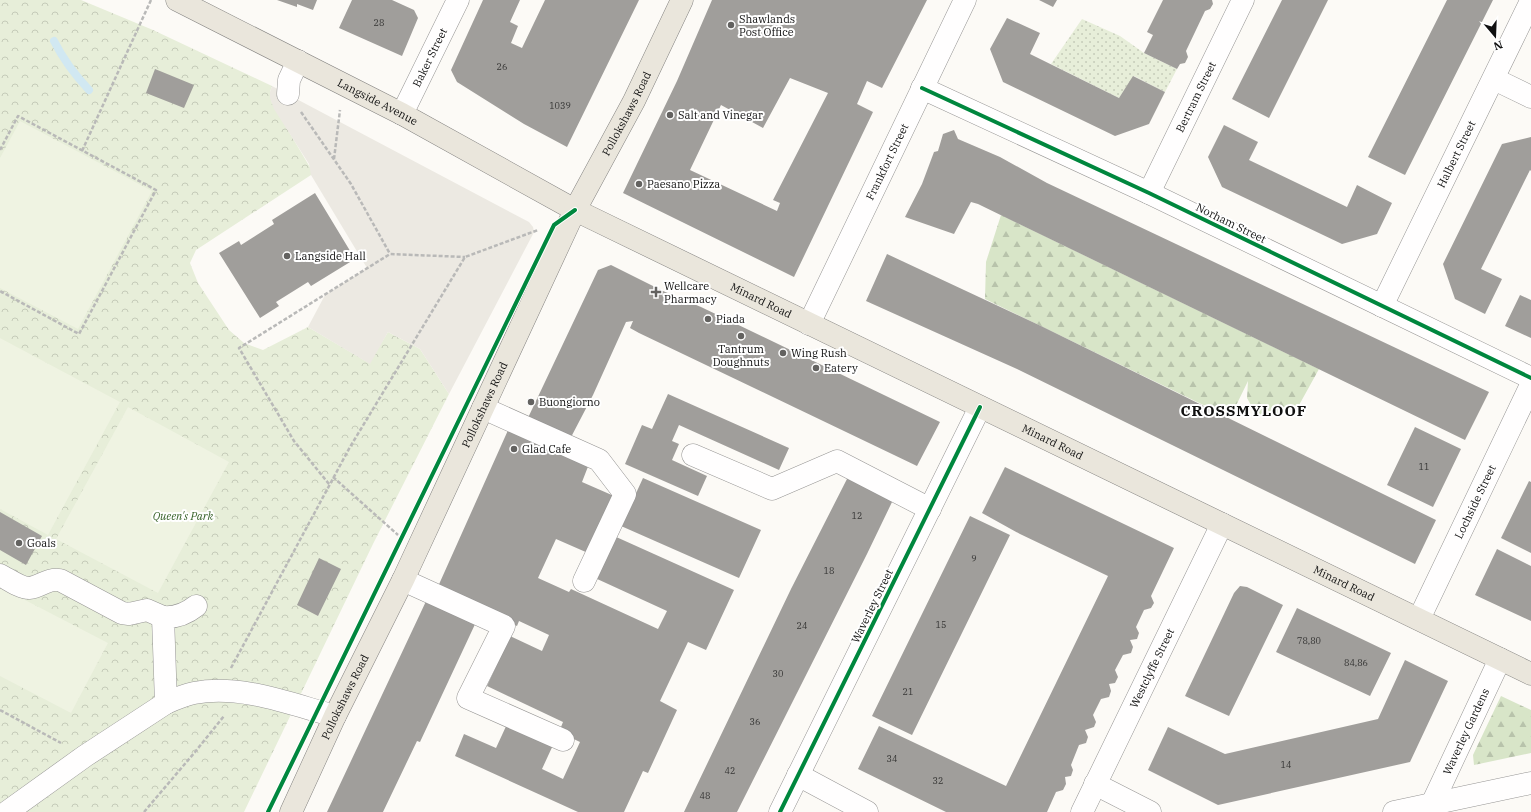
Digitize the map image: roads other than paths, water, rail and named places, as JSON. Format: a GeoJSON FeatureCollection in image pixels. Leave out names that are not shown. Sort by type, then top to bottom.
{"type":"FeatureCollection","features":[{"type":"Feature","properties":{"kind":"main road","name":"Langside Avenue"},"geometry":{"type":"LineString","coordinates":[[177,0],[206,7],[298,62],[402,114],[575,210]]}},
{"type":"Feature","properties":{"kind":"main road","name":"Pollokshaws Road"},"geometry":{"type":"LineString","coordinates":[[291,812],[335,716],[403,580],[575,210],[634,101],[682,0]]}},
{"type":"Feature","properties":{"kind":"main road","name":"Minard Road"},"geometry":{"type":"LineString","coordinates":[[575,210],[1531,674]]}},
{"type":"Feature","properties":{"kind":"street","name":"Baker Street"},"geometry":{"type":"LineString","coordinates":[[402,114],[458,0]]}},
{"type":"Feature","properties":{"kind":"street","name":"Frankfort Street"},"geometry":{"type":"LineString","coordinates":[[809,324],[965,0]]}},
{"type":"Feature","properties":{"kind":"street","name":"Bertram Street"},"geometry":{"type":"LineString","coordinates":[[1149,193],[1244,0]]}},
{"type":"Feature","properties":{"kind":"street","name":"Halbert Street"},"geometry":{"type":"LineString","coordinates":[[1382,306],[1531,1]]}},
{"type":"Feature","properties":{"kind":"street"},"geometry":{"type":"LineString","coordinates":[[288,94],[289,80],[298,62]]}},
{"type":"Feature","properties":{"kind":"street"},"geometry":{"type":"LineString","coordinates":[[1494,79],[1531,97]]}},
{"type":"Feature","properties":{"kind":"street","name":"Norham Street"},"geometry":{"type":"LineString","coordinates":[[922,88],[1149,193],[1531,378]]}},
{"type":"Feature","properties":{"kind":"street","name":"Lochside Street"},"geometry":{"type":"LineString","coordinates":[[1419,619],[1531,385]]}},
{"type":"Feature","properties":{"kind":"street","name":"Waverley Street"},"geometry":{"type":"LineString","coordinates":[[780,812],[980,407]]}},
{"type":"Feature","properties":{"kind":"street"},"geometry":{"type":"LineString","coordinates":[[483,408],[599,460],[625,494],[584,581]]}},
{"type":"Feature","properties":{"kind":"street"},"geometry":{"type":"LineString","coordinates":[[693,455],[772,489],[837,461],[930,509]]}},
{"type":"Feature","properties":{"kind":"street","name":"Westclyffe Street"},"geometry":{"type":"LineString","coordinates":[[1082,812],[1222,524]]}},
{"type":"Feature","properties":{"kind":"street"},"geometry":{"type":"LineString","coordinates":[[0,574],[25,587],[30,588],[50,580],[60,580],[122,613],[129,614],[147,610],[163,617],[175,617],[184,614],[196,606]]}},
{"type":"Feature","properties":{"kind":"street"},"geometry":{"type":"LineString","coordinates":[[403,580],[504,626],[468,698],[563,740]]}},
{"type":"Feature","properties":{"kind":"street"},"geometry":{"type":"LineString","coordinates":[[163,617],[166,703]]}},
{"type":"Feature","properties":{"kind":"street","name":"Waverley Gardens"},"geometry":{"type":"LineString","coordinates":[[1432,804],[1500,659]]}},
{"type":"Feature","properties":{"kind":"street"},"geometry":{"type":"LineString","coordinates":[[7,812],[85,756],[166,703],[180,697],[195,693],[227,690],[243,692],[335,716]]}},
{"type":"Feature","properties":{"kind":"street"},"geometry":{"type":"LineString","coordinates":[[798,775],[867,812]]}},
{"type":"Feature","properties":{"kind":"street"},"geometry":{"type":"LineString","coordinates":[[1394,812],[1531,783]]}},
{"type":"Feature","properties":{"kind":"street"},"geometry":{"type":"LineString","coordinates":[[1095,784],[1150,812]]}},
{"type":"Feature","properties":{"kind":"waterway"},"geometry":{"type":"LineString","coordinates":[[54,41],[70,67],[89,90]]}},
{"type":"Feature","properties":{"kind":"place","name":"Shawlands Post Office"},"geometry":{"type":"Point","coordinates":[731,25]}},
{"type":"Feature","properties":{"kind":"place","name":"Salt and Vinegar"},"geometry":{"type":"Point","coordinates":[670,115]}},
{"type":"Feature","properties":{"kind":"place","name":"Paesano Pizza"},"geometry":{"type":"Point","coordinates":[639,184]}},
{"type":"Feature","properties":{"kind":"place","name":"Langside Hall"},"geometry":{"type":"Point","coordinates":[287,256]}},
{"type":"Feature","properties":{"kind":"place","name":"Wellcare Pharmacy"},"geometry":{"type":"Point","coordinates":[656,292]}},
{"type":"Feature","properties":{"kind":"place","name":"Piada"},"geometry":{"type":"Point","coordinates":[708,319]}},
{"type":"Feature","properties":{"kind":"place","name":"Tantrum Doughnuts"},"geometry":{"type":"Point","coordinates":[741,336]}},
{"type":"Feature","properties":{"kind":"place","name":"Wing Rush"},"geometry":{"type":"Point","coordinates":[783,353]}},
{"type":"Feature","properties":{"kind":"place","name":"Eatery"},"geometry":{"type":"Point","coordinates":[816,368]}},
{"type":"Feature","properties":{"kind":"place","name":"Buongiorno"},"geometry":{"type":"Point","coordinates":[531,402]}},
{"type":"Feature","properties":{"kind":"place","name":"Glad Cafe"},"geometry":{"type":"Point","coordinates":[514,449]}},
{"type":"Feature","properties":{"kind":"place","name":"Goals"},"geometry":{"type":"Point","coordinates":[19,543]}},
{"type":"Feature","properties":{"kind":"district","name":"CROSSMYLOOF"},"geometry":{"type":"Point","coordinates":[1244,411]}},
{"type":"Feature","properties":{"kind":"park label","name":"Queen's Park"},"geometry":{"type":"Point","coordinates":[183,516]}}]}
